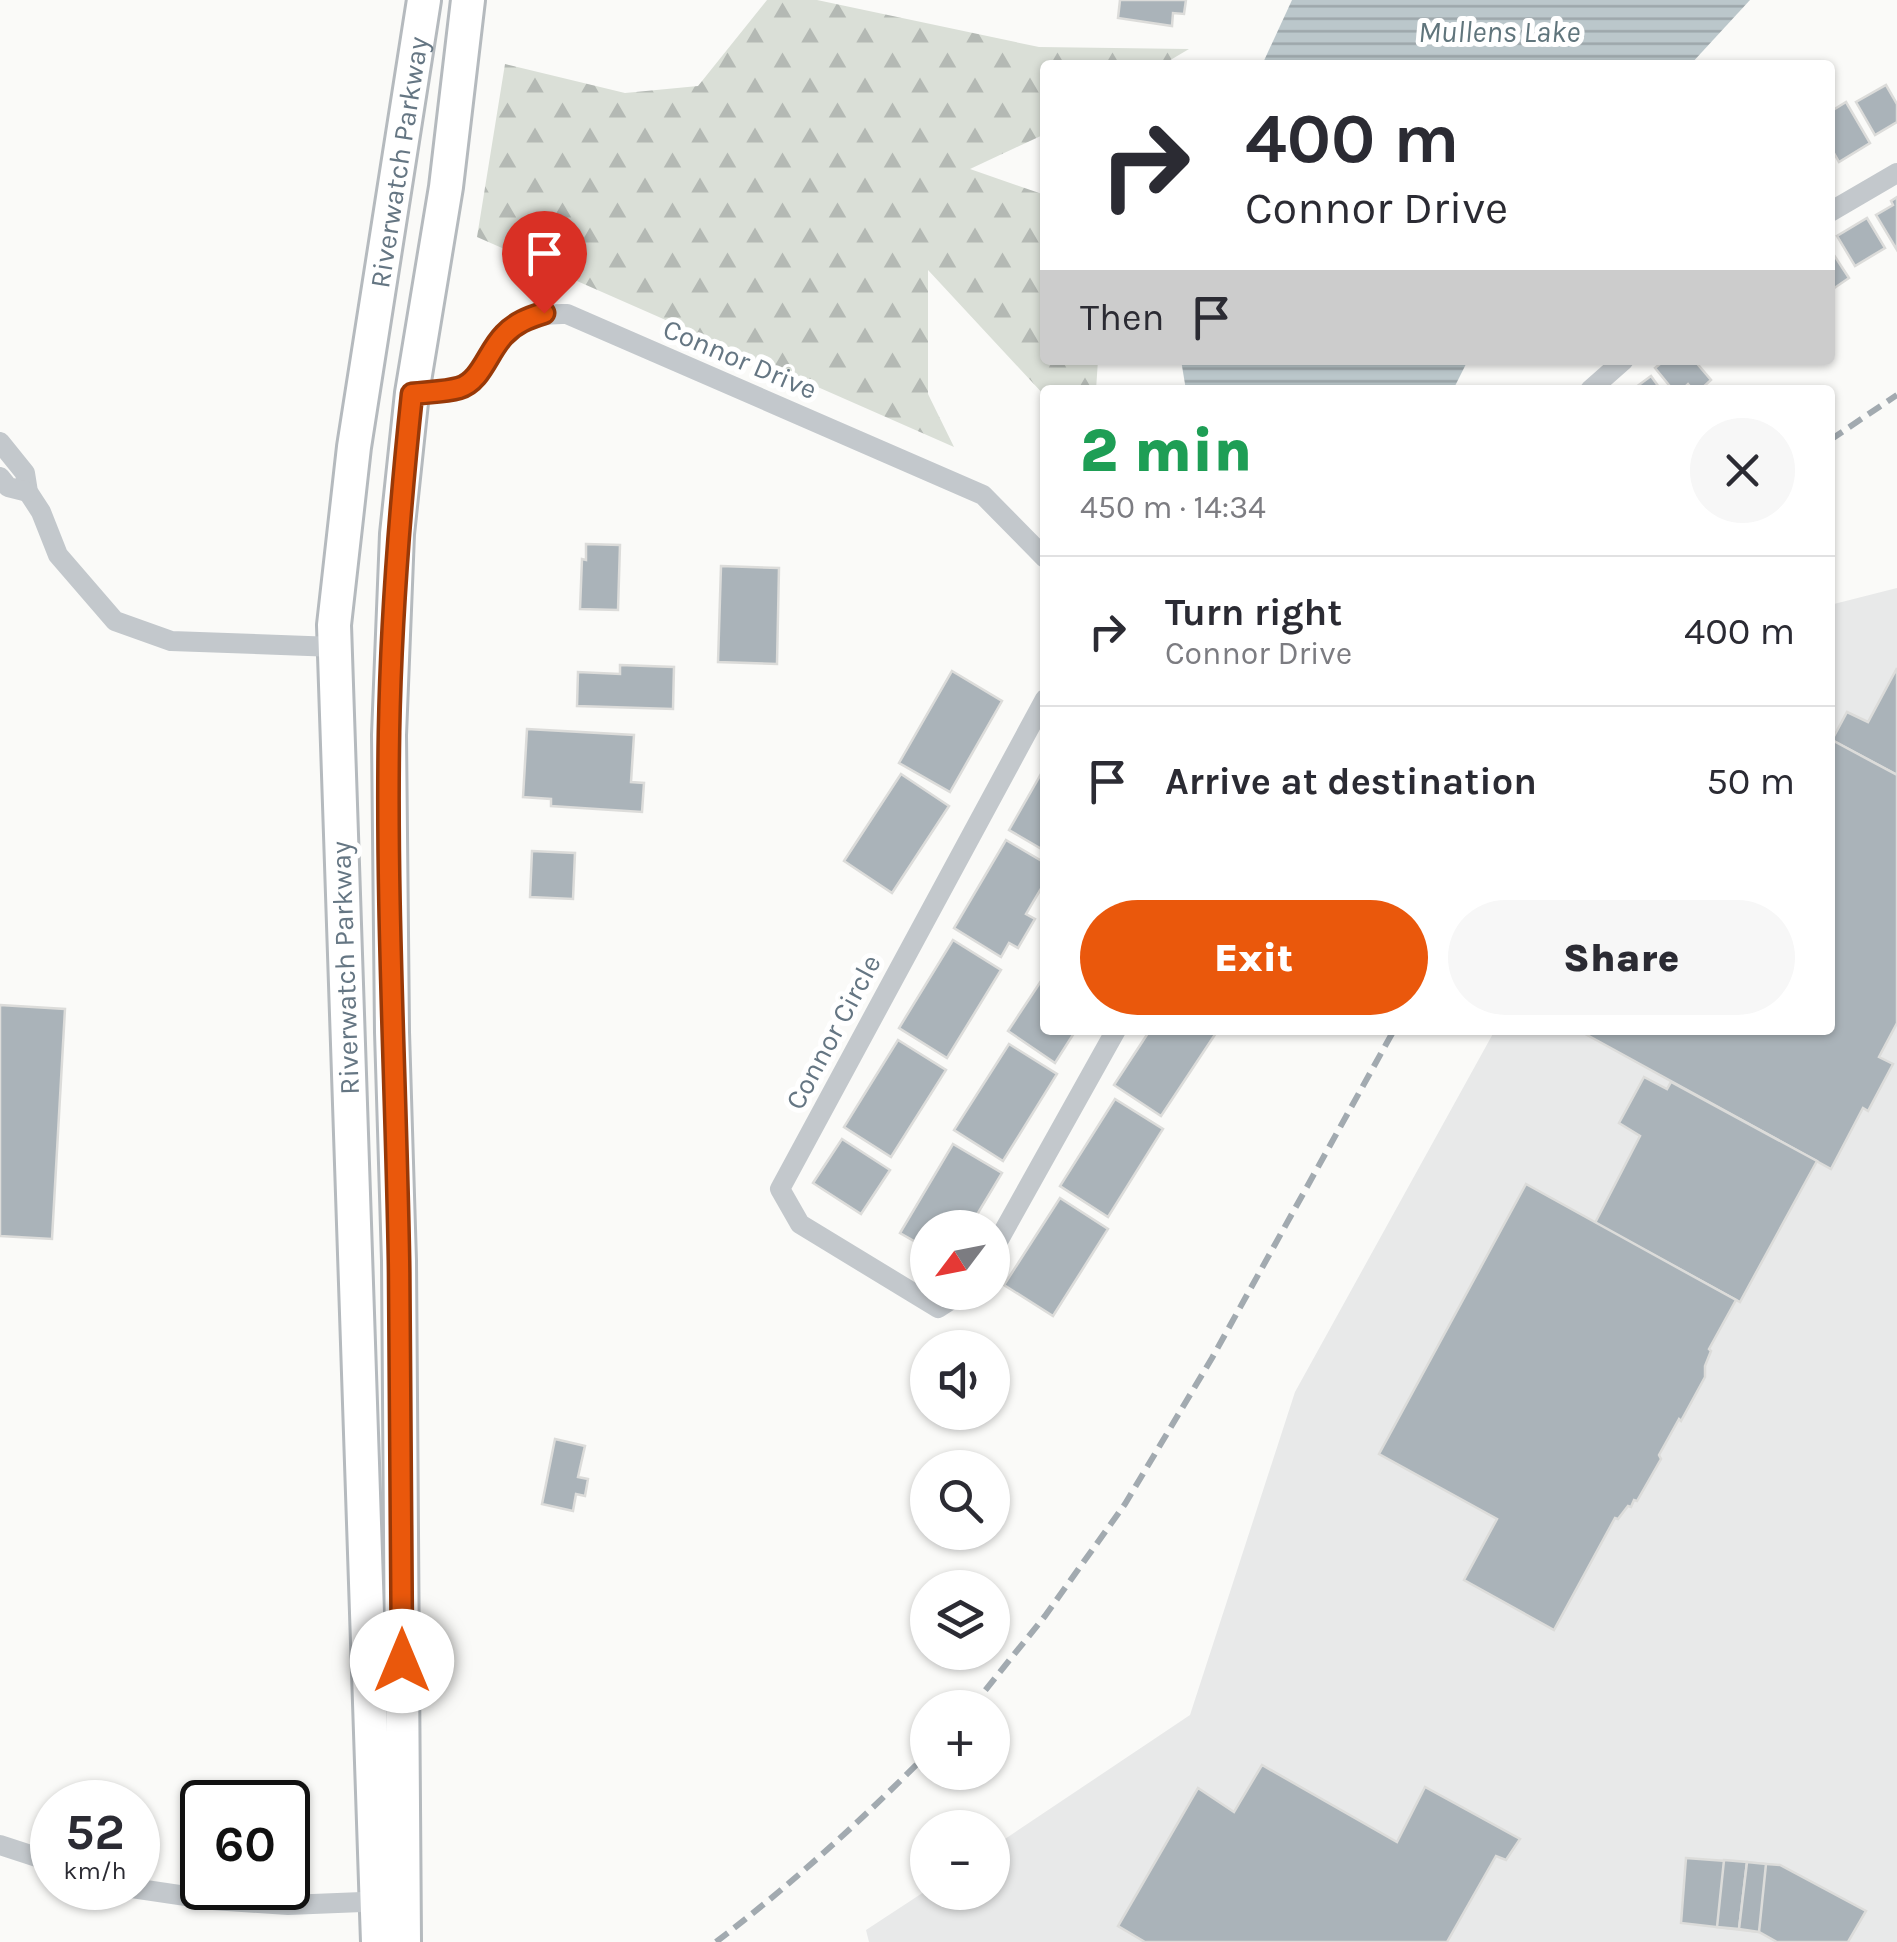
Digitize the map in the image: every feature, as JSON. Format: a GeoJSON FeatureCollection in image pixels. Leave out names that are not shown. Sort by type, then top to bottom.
{"type":"FeatureCollection","features":[{"type":"Feature","properties":{"kind":"main road","name":"Riverwatch Parkway"},"geometry":{"type":"LineString","coordinates":[[404,1942],[390,1901],[334,625],[354,447],[424,0]]}},
{"type":"Feature","properties":{"kind":"main road","name":"Riverwatch Parkway"},"geometry":{"type":"LineString","coordinates":[[378,1942],[390,1901],[399,1261],[389,735],[397,534],[412,394],[446,187],[468,0]]}},
{"type":"Feature","properties":{"kind":"street"},"geometry":{"type":"LineString","coordinates":[[1835,209],[1897,173]]}},
{"type":"Feature","properties":{"kind":"street","name":"Connor Drive"},"geometry":{"type":"LineString","coordinates":[[412,394],[462,388],[477,376],[504,336],[522,320],[544,313],[567,314],[982,494],[1040,553]]}},
{"type":"Feature","properties":{"kind":"street"},"geometry":{"type":"LineString","coordinates":[[1596,385],[1618,365]]}},
{"type":"Feature","properties":{"kind":"street"},"geometry":{"type":"LineString","coordinates":[[0,442],[25,474],[28,492],[41,512],[58,555],[115,622],[171,641],[334,647]]}},
{"type":"Feature","properties":{"kind":"street"},"geometry":{"type":"LineString","coordinates":[[0,477],[8,486],[28,492]]}},
{"type":"Feature","properties":{"kind":"street","name":"Connor Circle"},"geometry":{"type":"LineString","coordinates":[[910,1291],[800,1224],[780,1190],[1040,707]]}},
{"type":"Feature","properties":{"kind":"street"},"geometry":{"type":"LineString","coordinates":[[1010,1220],[1113,1035]]}},
{"type":"Feature","properties":{"kind":"street"},"geometry":{"type":"LineString","coordinates":[[0,1844],[30,1854]]}},
{"type":"Feature","properties":{"kind":"street"},"geometry":{"type":"LineString","coordinates":[[160,1892],[288,1905],[390,1901]]}},
{"type":"Feature","properties":{"kind":"shaded area"},"geometry":{"type":"Polygon","coordinates":[[[1897,588],[1897,1942],[869,1942],[866,1930],[910,1901],[910,1910],[1010,1910],[1010,1836],[1190,1715],[1295,1392],[1492,1035],[1835,1035],[1835,604],[1897,588]]]}},
{"type":"Feature","properties":{"kind":"green space"},"geometry":{"type":"Polygon","coordinates":[[[767,0],[817,0],[1039,47],[1189,49],[1170,60],[1040,60],[1040,136],[970,169],[1040,193],[1040,365],[1098,365],[1096,385],[1040,385],[1040,391],[928,270],[928,394],[954,447],[477,237],[505,64],[625,93],[698,86],[767,0]]]}},
{"type":"Feature","properties":{"kind":"water","name":"Mullens Lake"},"geometry":{"type":"Polygon","coordinates":[[[1292,0],[1750,0],[1695,60],[1264,60],[1292,0]]]}},
{"type":"Feature","properties":{"kind":"water"},"geometry":{"type":"Polygon","coordinates":[[[1182,365],[1466,365],[1456,385],[1185,385],[1182,365]]]}},
{"type":"Feature","properties":{"kind":"building"},"geometry":{"type":"Polygon","coordinates":[[[1120,0],[1186,0],[1184,14],[1173,13],[1172,26],[1118,18],[1120,0]]]}},
{"type":"Feature","properties":{"kind":"building"},"geometry":{"type":"Polygon","coordinates":[[[1886,85],[1897,104],[1897,122],[1875,135],[1856,102],[1886,85]]]}},
{"type":"Feature","properties":{"kind":"building"},"geometry":{"type":"Polygon","coordinates":[[[1846,102],[1870,143],[1839,162],[1835,155],[1835,109],[1846,102]]]}},
{"type":"Feature","properties":{"kind":"building"},"geometry":{"type":"Polygon","coordinates":[[[1897,197],[1897,250],[1876,215],[1893,205],[1891,201],[1897,197]]]}},
{"type":"Feature","properties":{"kind":"building"},"geometry":{"type":"Polygon","coordinates":[[[1867,218],[1885,248],[1855,266],[1837,236],[1867,218]]]}},
{"type":"Feature","properties":{"kind":"building"},"geometry":{"type":"Polygon","coordinates":[[[1835,257],[1849,278],[1835,288],[1835,257]]]}},
{"type":"Feature","properties":{"kind":"building"},"geometry":{"type":"Polygon","coordinates":[[[1698,365],[1711,380],[1706,385],[1669,385],[1655,368],[1698,365]]]}},
{"type":"Feature","properties":{"kind":"building"},"geometry":{"type":"Polygon","coordinates":[[[1651,376],[1657,385],[1639,385],[1651,376]]]}},
{"type":"Feature","properties":{"kind":"building"},"geometry":{"type":"Polygon","coordinates":[[[586,544],[620,545],[618,610],[580,609],[586,544]]]}},
{"type":"Feature","properties":{"kind":"building"},"geometry":{"type":"Polygon","coordinates":[[[721,566],[779,568],[777,664],[718,662],[721,566]]]}},
{"type":"Feature","properties":{"kind":"building"},"geometry":{"type":"Polygon","coordinates":[[[620,665],[674,667],[673,709],[577,706],[578,672],[620,674],[620,665]]]}},
{"type":"Feature","properties":{"kind":"building"},"geometry":{"type":"Polygon","coordinates":[[[1897,668],[1897,775],[1835,742],[1847,712],[1868,722],[1897,668]]]}},
{"type":"Feature","properties":{"kind":"building"},"geometry":{"type":"Polygon","coordinates":[[[952,671],[1002,701],[950,792],[899,763],[952,671]]]}},
{"type":"Feature","properties":{"kind":"building"},"geometry":{"type":"Polygon","coordinates":[[[527,729],[634,735],[631,782],[644,783],[642,812],[551,806],[551,799],[523,797],[527,729]]]}},
{"type":"Feature","properties":{"kind":"building"},"geometry":{"type":"Polygon","coordinates":[[[1835,742],[1897,775],[1897,1023],[1879,1057],[1893,1064],[1868,1111],[1863,1108],[1831,1169],[1587,1035],[1835,1035],[1835,742]]]}},
{"type":"Feature","properties":{"kind":"building"},"geometry":{"type":"Polygon","coordinates":[[[901,774],[949,806],[892,893],[844,861],[901,774]]]}},
{"type":"Feature","properties":{"kind":"building"},"geometry":{"type":"Polygon","coordinates":[[[1040,776],[1040,848],[1009,830],[1040,776]]]}},
{"type":"Feature","properties":{"kind":"building"},"geometry":{"type":"Polygon","coordinates":[[[1006,840],[1040,860],[1040,890],[1026,914],[1035,919],[1018,948],[1009,943],[1001,957],[954,928],[1006,840]]]}},
{"type":"Feature","properties":{"kind":"building"},"geometry":{"type":"Polygon","coordinates":[[[532,851],[575,853],[573,899],[530,897],[532,851]]]}},
{"type":"Feature","properties":{"kind":"building"},"geometry":{"type":"Polygon","coordinates":[[[953,940],[1001,970],[947,1058],[899,1028],[953,940]]]}},
{"type":"Feature","properties":{"kind":"building"},"geometry":{"type":"Polygon","coordinates":[[[1040,983],[1040,1035],[1073,1035],[1055,1063],[1008,1031],[1040,983]]]}},
{"type":"Feature","properties":{"kind":"building"},"geometry":{"type":"Polygon","coordinates":[[[0,1005],[65,1009],[52,1239],[0,1236],[0,1005]]]}},
{"type":"Feature","properties":{"kind":"building"},"geometry":{"type":"Polygon","coordinates":[[[1147,1035],[1215,1035],[1161,1116],[1114,1085],[1147,1035]]]}},
{"type":"Feature","properties":{"kind":"building"},"geometry":{"type":"Polygon","coordinates":[[[898,1040],[946,1070],[891,1157],[844,1127],[898,1040]]]}},
{"type":"Feature","properties":{"kind":"building"},"geometry":{"type":"Polygon","coordinates":[[[1009,1044],[1057,1074],[1003,1161],[954,1130],[1009,1044]]]}},
{"type":"Feature","properties":{"kind":"building"},"geometry":{"type":"Polygon","coordinates":[[[1644,1077],[1667,1089],[1671,1082],[1817,1161],[1740,1302],[1595,1223],[1640,1136],[1619,1123],[1644,1077]]]}},
{"type":"Feature","properties":{"kind":"building"},"geometry":{"type":"Polygon","coordinates":[[[1115,1099],[1163,1129],[1108,1217],[1060,1186],[1115,1099]]]}},
{"type":"Feature","properties":{"kind":"building"},"geometry":{"type":"Polygon","coordinates":[[[842,1139],[890,1170],[861,1214],[813,1183],[842,1139]]]}},
{"type":"Feature","properties":{"kind":"building"},"geometry":{"type":"Polygon","coordinates":[[[953,1144],[1002,1173],[980,1210],[914,1210],[953,1144]]]}},
{"type":"Feature","properties":{"kind":"building"},"geometry":{"type":"Polygon","coordinates":[[[1526,1184],[1736,1300],[1709,1349],[1705,1377],[1659,1455],[1661,1459],[1637,1501],[1615,1518],[1554,1630],[1464,1580],[1497,1519],[1379,1454],[1526,1184]]]}},
{"type":"Feature","properties":{"kind":"building"},"geometry":{"type":"Polygon","coordinates":[[[1060,1198],[1108,1229],[1053,1316],[1010,1289],[1010,1276],[1060,1198]]]}},
{"type":"Feature","properties":{"kind":"building"},"geometry":{"type":"Polygon","coordinates":[[[910,1216],[910,1239],[900,1233],[910,1216]]]}},
{"type":"Feature","properties":{"kind":"building"},"geometry":{"type":"Polygon","coordinates":[[[555,1439],[585,1446],[578,1477],[588,1479],[585,1496],[576,1494],[573,1511],[542,1504],[555,1439]]]}},
{"type":"Feature","properties":{"kind":"building"},"geometry":{"type":"Polygon","coordinates":[[[1262,1765],[1397,1842],[1425,1787],[1520,1839],[1506,1860],[1496,1856],[1447,1942],[1145,1942],[1118,1926],[1198,1788],[1234,1812],[1262,1765]]]}},
{"type":"Feature","properties":{"kind":"building"},"geometry":{"type":"Polygon","coordinates":[[[1686,1858],[1780,1865],[1866,1911],[1848,1942],[1777,1942],[1759,1932],[1681,1923],[1686,1858]]]}},
{"type":"Feature","properties":{"kind":"building"},"geometry":{"type":"Polygon","coordinates":[[[1724,1860],[1747,1862],[1739,1929],[1717,1927],[1724,1860]]]}},
{"type":"Feature","properties":{"kind":"building"},"geometry":{"type":"Polygon","coordinates":[[[1747,1862],[1766,1864],[1759,1932],[1739,1929],[1747,1862]]]}},
{"type":"Feature","properties":{"kind":"railway"},"geometry":{"type":"LineString","coordinates":[[1835,437],[1897,395]]}},
{"type":"Feature","properties":{"kind":"railway"},"geometry":{"type":"LineString","coordinates":[[985,1690],[1045,1616],[1125,1504],[1212,1358],[1391,1035]]}},
{"type":"Feature","properties":{"kind":"railway"},"geometry":{"type":"LineString","coordinates":[[716,1942],[825,1852],[910,1771]]}},
{"type":"Feature","properties":{"kind":"route"},"geometry":{"type":"LineString","coordinates":[[402,1661],[389,735],[397,534],[412,394],[462,388],[477,376],[504,336],[522,320],[544,313]]}}]}
